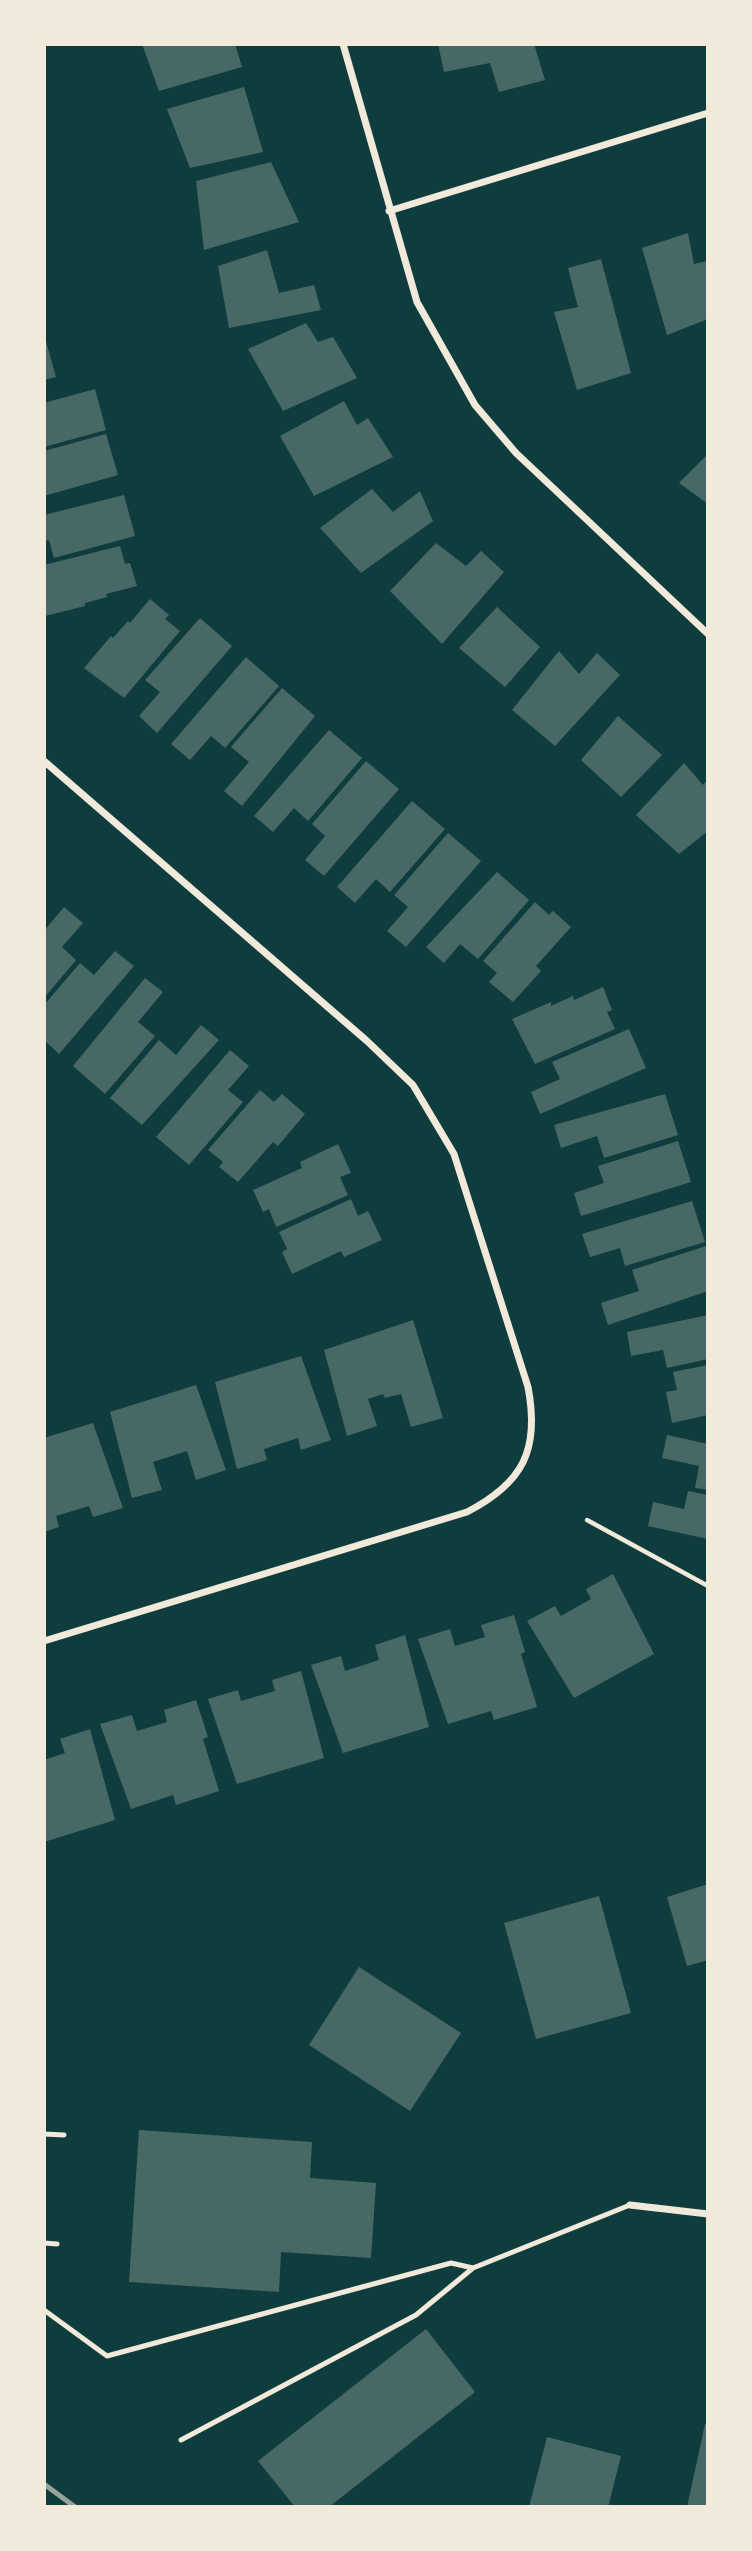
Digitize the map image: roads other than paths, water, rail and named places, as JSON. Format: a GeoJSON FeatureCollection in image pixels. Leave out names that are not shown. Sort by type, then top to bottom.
{"type":"FeatureCollection","features":[{"type":"Feature","properties":{"kind":"street"},"geometry":{"type":"LineString","coordinates":[[342,44],[417,302],[475,405],[516,453],[708,634]]}},
{"type":"Feature","properties":{"kind":"street"},"geometry":{"type":"LineString","coordinates":[[389,211],[708,113]]}},
{"type":"Feature","properties":{"kind":"street"},"geometry":{"type":"LineString","coordinates":[[44,761],[367,1041],[419,1094],[441,1128],[464,1181],[532,1410],[532,1435],[526,1459],[513,1481],[492,1499],[467,1512],[44,1642]]}},
{"type":"Feature","properties":{"kind":"street"},"geometry":{"type":"LineString","coordinates":[[630,2205],[708,2214]]}},
{"type":"Feature","properties":{"kind":"lane"},"geometry":{"type":"LineString","coordinates":[[44,2134],[64,2135]]}},
{"type":"Feature","properties":{"kind":"lane"},"geometry":{"type":"LineString","coordinates":[[181,2440],[416,2315],[473,2269],[630,2205]]}},
{"type":"Feature","properties":{"kind":"lane"},"geometry":{"type":"LineString","coordinates":[[44,2244],[57,2244]]}},
{"type":"Feature","properties":{"kind":"lane"},"geometry":{"type":"LineString","coordinates":[[44,2310],[107,2356],[451,2263],[473,2269]]}},
{"type":"Feature","properties":{"kind":"railway"},"geometry":{"type":"LineString","coordinates":[[44,2484],[75,2507]]}}]}
